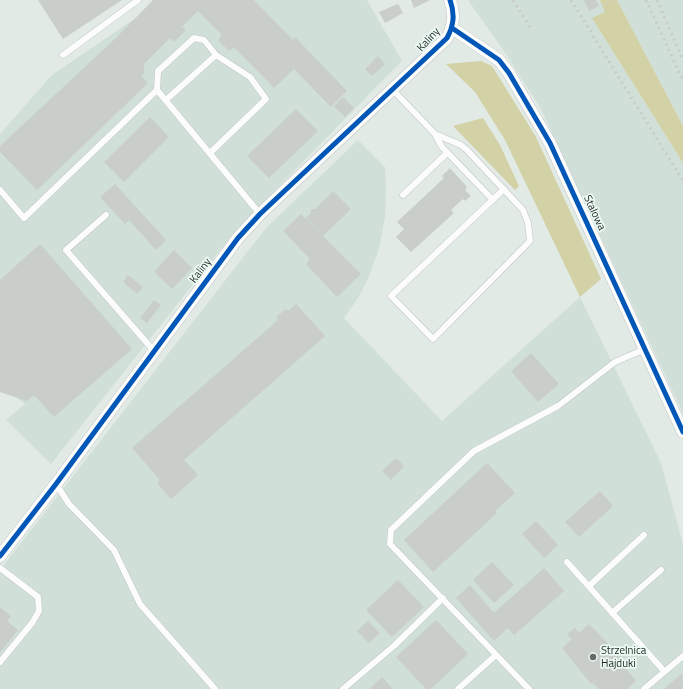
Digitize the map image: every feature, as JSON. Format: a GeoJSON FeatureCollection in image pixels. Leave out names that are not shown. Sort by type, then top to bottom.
{"type":"FeatureCollection","features":[{"type":"Feature","properties":{"kind":"street"},"geometry":{"type":"LineString","coordinates":[[450,0],[454,10],[452,28]]}},
{"type":"Feature","properties":{"kind":"street","name":"Kaliny"},"geometry":{"type":"LineString","coordinates":[[0,556],[56,484],[238,238],[260,214],[392,89],[436,50],[447,38],[452,28]]}},
{"type":"Feature","properties":{"kind":"street","name":"Stalowa"},"geometry":{"type":"LineString","coordinates":[[452,28],[499,60],[520,90],[550,143],[683,432]]}},
{"type":"Feature","properties":{"kind":"lane"},"geometry":{"type":"LineString","coordinates":[[63,55],[138,0]]}},
{"type":"Feature","properties":{"kind":"lane"},"geometry":{"type":"LineString","coordinates":[[0,190],[24,218],[157,90],[158,71],[194,38],[204,40],[216,55],[250,78],[266,100],[210,153]]}},
{"type":"Feature","properties":{"kind":"lane"},"geometry":{"type":"LineString","coordinates":[[166,100],[216,55]]}},
{"type":"Feature","properties":{"kind":"lane"},"geometry":{"type":"LineString","coordinates":[[392,89],[435,134],[442,147],[493,200]]}},
{"type":"Feature","properties":{"kind":"lane"},"geometry":{"type":"LineString","coordinates":[[157,90],[260,214]]}},
{"type":"Feature","properties":{"kind":"lane"},"geometry":{"type":"LineString","coordinates":[[435,134],[461,145],[504,190],[523,210],[528,223],[530,241],[433,339],[391,296],[504,190]]}},
{"type":"Feature","properties":{"kind":"lane"},"geometry":{"type":"LineString","coordinates":[[403,195],[447,152]]}},
{"type":"Feature","properties":{"kind":"lane"},"geometry":{"type":"LineString","coordinates":[[106,215],[66,250],[154,351]]}},
{"type":"Feature","properties":{"kind":"lane"},"geometry":{"type":"LineString","coordinates":[[529,689],[444,598],[390,544],[391,530],[474,451],[558,406],[615,362],[645,349]]}},
{"type":"Feature","properties":{"kind":"lane"},"geometry":{"type":"LineString","coordinates":[[56,484],[69,504],[114,550],[140,604],[215,689]]}},
{"type":"Feature","properties":{"kind":"lane"},"geometry":{"type":"LineString","coordinates":[[589,586],[644,535]]}},
{"type":"Feature","properties":{"kind":"lane"},"geometry":{"type":"LineString","coordinates":[[567,562],[664,671]]}},
{"type":"Feature","properties":{"kind":"lane"},"geometry":{"type":"LineString","coordinates":[[0,568],[38,597],[39,611],[32,623],[0,662]]}},
{"type":"Feature","properties":{"kind":"lane"},"geometry":{"type":"LineString","coordinates":[[612,613],[661,570]]}},
{"type":"Feature","properties":{"kind":"lane"},"geometry":{"type":"LineString","coordinates":[[343,689],[395,645],[444,598]]}},
{"type":"Feature","properties":{"kind":"lane"},"geometry":{"type":"LineString","coordinates":[[458,689],[496,655]]}},
{"type":"Feature","properties":{"kind":"lane"},"geometry":{"type":"LineString","coordinates":[[644,689],[683,656]]}},
{"type":"Feature","properties":{"kind":"path"},"geometry":{"type":"LineString","coordinates":[[603,6],[613,0]]}},
{"type":"Feature","properties":{"kind":"shaded area"},"geometry":{"type":"Polygon","coordinates":[[[162,0],[367,0],[402,61],[236,230],[51,464],[6,420],[25,404],[0,386],[0,134],[52,75],[162,0]]]}},
{"type":"Feature","properties":{"kind":"shaded area"},"geometry":{"type":"Polygon","coordinates":[[[468,0],[600,0],[606,12],[592,18],[683,163],[683,413],[541,109],[508,57],[468,0]]]}},
{"type":"Feature","properties":{"kind":"shaded area"},"geometry":{"type":"Polygon","coordinates":[[[617,0],[683,0],[683,126],[617,0]]]}},
{"type":"Feature","properties":{"kind":"shaded area"},"geometry":{"type":"Polygon","coordinates":[[[358,140],[385,167],[385,217],[379,249],[368,279],[358,298],[344,318],[442,421],[580,297],[661,463],[683,544],[683,689],[0,689],[0,570],[266,228],[358,140]]]}},
{"type":"Feature","properties":{"kind":"green space"},"geometry":{"type":"Polygon","coordinates":[[[600,0],[617,0],[683,126],[683,163],[592,18],[605,12],[600,0]]]}},
{"type":"Feature","properties":{"kind":"green space"},"geometry":{"type":"Polygon","coordinates":[[[481,61],[492,66],[536,137],[601,279],[580,297],[505,140],[475,92],[446,64],[481,61]]]}},
{"type":"Feature","properties":{"kind":"green space"},"geometry":{"type":"Polygon","coordinates":[[[483,118],[500,145],[519,186],[515,190],[453,126],[483,118]]]}},
{"type":"Feature","properties":{"kind":"building"},"geometry":{"type":"Polygon","coordinates":[[[38,0],[122,0],[63,39],[38,0]]]}},
{"type":"Feature","properties":{"kind":"building"},"geometry":{"type":"Polygon","coordinates":[[[153,0],[254,0],[293,40],[295,37],[347,91],[331,107],[294,69],[274,88],[234,47],[229,51],[218,40],[222,35],[198,11],[182,27],[186,30],[174,42],[170,38],[144,64],[144,74],[141,76],[148,83],[37,190],[0,152],[0,146],[117,37],[153,0]]]}},
{"type":"Feature","properties":{"kind":"building"},"geometry":{"type":"Polygon","coordinates":[[[411,0],[430,0],[414,8],[411,0]]]}},
{"type":"Feature","properties":{"kind":"building"},"geometry":{"type":"Polygon","coordinates":[[[584,0],[596,0],[599,6],[589,11],[584,0]]]}},
{"type":"Feature","properties":{"kind":"building"},"geometry":{"type":"Polygon","coordinates":[[[398,4],[403,13],[385,23],[379,12],[398,4]]]}},
{"type":"Feature","properties":{"kind":"building"},"geometry":{"type":"Polygon","coordinates":[[[378,56],[385,64],[372,76],[365,69],[378,56]]]}},
{"type":"Feature","properties":{"kind":"building"},"geometry":{"type":"Polygon","coordinates":[[[343,97],[354,108],[345,117],[334,106],[343,97]]]}},
{"type":"Feature","properties":{"kind":"building"},"geometry":{"type":"Polygon","coordinates":[[[296,109],[318,131],[269,178],[247,156],[296,109]]]}},
{"type":"Feature","properties":{"kind":"building"},"geometry":{"type":"Polygon","coordinates":[[[150,117],[169,137],[124,182],[104,162],[150,117]]]}},
{"type":"Feature","properties":{"kind":"building"},"geometry":{"type":"Polygon","coordinates":[[[450,168],[467,187],[465,190],[471,196],[465,201],[463,199],[451,210],[454,213],[411,252],[396,237],[404,229],[397,222],[444,178],[442,176],[450,168]]]}},
{"type":"Feature","properties":{"kind":"building"},"geometry":{"type":"Polygon","coordinates":[[[115,184],[166,240],[156,250],[129,220],[125,224],[100,197],[115,184]]]}},
{"type":"Feature","properties":{"kind":"building"},"geometry":{"type":"Polygon","coordinates":[[[333,191],[351,209],[323,236],[306,218],[311,213],[311,209],[315,209],[333,191]]]}},
{"type":"Feature","properties":{"kind":"building"},"geometry":{"type":"Polygon","coordinates":[[[301,214],[361,274],[337,297],[306,264],[310,259],[283,231],[301,214]]]}},
{"type":"Feature","properties":{"kind":"building"},"geometry":{"type":"Polygon","coordinates":[[[40,244],[132,349],[54,417],[34,395],[27,401],[0,392],[0,280],[40,244]]]}},
{"type":"Feature","properties":{"kind":"building"},"geometry":{"type":"Polygon","coordinates":[[[174,250],[192,268],[172,289],[154,272],[174,250]]]}},
{"type":"Feature","properties":{"kind":"building"},"geometry":{"type":"Polygon","coordinates":[[[128,275],[143,287],[137,294],[123,282],[128,275]]]}},
{"type":"Feature","properties":{"kind":"building"},"geometry":{"type":"Polygon","coordinates":[[[154,300],[161,305],[147,323],[140,318],[154,300]]]}},
{"type":"Feature","properties":{"kind":"building"},"geometry":{"type":"Polygon","coordinates":[[[296,304],[325,336],[184,460],[198,475],[171,499],[157,483],[160,480],[132,448],[278,320],[276,317],[286,309],[288,311],[296,304]]]}},
{"type":"Feature","properties":{"kind":"building"},"geometry":{"type":"Polygon","coordinates":[[[531,353],[559,384],[538,402],[511,371],[531,353]]]}},
{"type":"Feature","properties":{"kind":"building"},"geometry":{"type":"Polygon","coordinates":[[[396,458],[404,466],[391,480],[382,471],[396,458]]]}},
{"type":"Feature","properties":{"kind":"building"},"geometry":{"type":"Polygon","coordinates":[[[487,463],[515,493],[495,511],[497,513],[433,572],[404,540],[487,463]]]}},
{"type":"Feature","properties":{"kind":"building"},"geometry":{"type":"Polygon","coordinates":[[[600,491],[613,506],[579,537],[565,522],[600,491]]]}},
{"type":"Feature","properties":{"kind":"building"},"geometry":{"type":"Polygon","coordinates":[[[536,521],[558,545],[544,558],[522,534],[536,521]]]}},
{"type":"Feature","properties":{"kind":"building"},"geometry":{"type":"Polygon","coordinates":[[[492,562],[514,585],[494,603],[473,580],[492,562]]]}},
{"type":"Feature","properties":{"kind":"building"},"geometry":{"type":"Polygon","coordinates":[[[544,568],[564,591],[514,635],[508,628],[494,641],[456,598],[470,585],[494,613],[544,568]]]}},
{"type":"Feature","properties":{"kind":"building"},"geometry":{"type":"Polygon","coordinates":[[[398,580],[424,607],[392,637],[366,610],[398,580]]]}},
{"type":"Feature","properties":{"kind":"building"},"geometry":{"type":"Polygon","coordinates":[[[0,607],[11,616],[7,621],[18,630],[0,653],[0,607]]]}},
{"type":"Feature","properties":{"kind":"building"},"geometry":{"type":"Polygon","coordinates":[[[436,620],[468,654],[431,689],[426,689],[396,657],[436,620]]]}},
{"type":"Feature","properties":{"kind":"building"},"geometry":{"type":"Polygon","coordinates":[[[368,621],[380,633],[369,643],[357,631],[368,621]]]}},
{"type":"Feature","properties":{"kind":"building"},"geometry":{"type":"Polygon","coordinates":[[[589,624],[622,658],[621,659],[627,666],[625,668],[636,681],[627,689],[599,689],[593,683],[591,684],[562,648],[572,639],[567,634],[575,628],[579,633],[589,624]]]}},
{"type":"Feature","properties":{"kind":"building"},"geometry":{"type":"Polygon","coordinates":[[[682,673],[683,689],[664,689],[682,673]]]}},
{"type":"Feature","properties":{"kind":"building"},"geometry":{"type":"Polygon","coordinates":[[[382,677],[393,689],[369,689],[382,677]]]}},
{"type":"Feature","properties":{"kind":"railway"},"geometry":{"type":"LineString","coordinates":[[513,0],[531,29]]}},
{"type":"Feature","properties":{"kind":"railway"},"geometry":{"type":"LineString","coordinates":[[571,0],[683,181]]}},
{"type":"Feature","properties":{"kind":"railway"},"geometry":{"type":"LineString","coordinates":[[646,0],[683,81]]}},
{"type":"Feature","properties":{"kind":"railway"},"geometry":{"type":"LineString","coordinates":[[657,0],[683,60]]}},
{"type":"Feature","properties":{"kind":"cycle path"},"geometry":{"type":"LineString","coordinates":[[0,556],[56,484],[238,238],[260,214],[447,38],[453,19],[453,10],[450,0]]}},
{"type":"Feature","properties":{"kind":"cycle path"},"geometry":{"type":"LineString","coordinates":[[452,28],[499,60],[509,73],[550,143],[683,432]]}},
{"type":"Feature","properties":{"kind":"place","name":"Strzelnica Hajduki"},"geometry":{"type":"Point","coordinates":[593,657]}}]}
